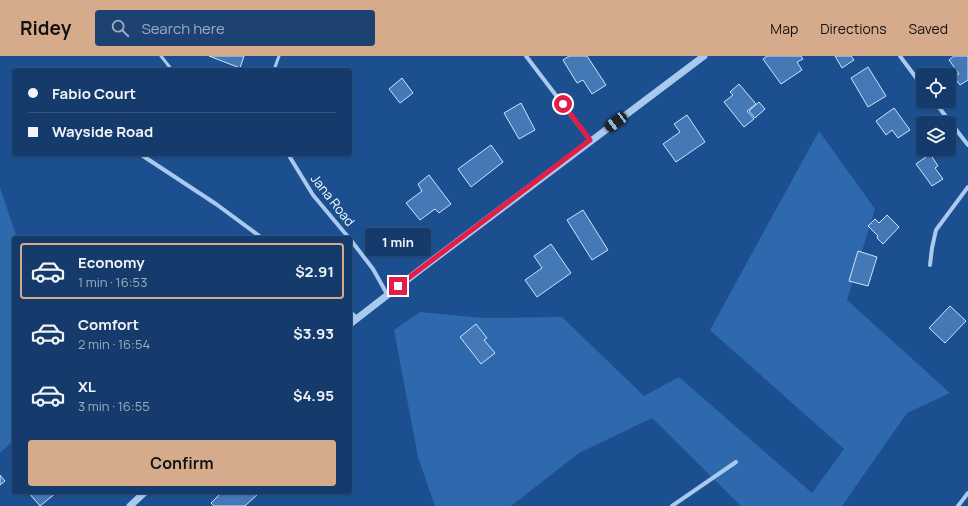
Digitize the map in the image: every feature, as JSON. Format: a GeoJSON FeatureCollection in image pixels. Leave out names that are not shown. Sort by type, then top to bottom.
{"type":"FeatureCollection","features":[{"type":"Feature","properties":{"kind":"street"},"geometry":{"type":"LineString","coordinates":[[526,56],[590,140]]}},
{"type":"Feature","properties":{"kind":"street"},"geometry":{"type":"LineString","coordinates":[[352,322],[590,140],[704,56]]}},
{"type":"Feature","properties":{"kind":"street"},"geometry":{"type":"LineString","coordinates":[[900,56],[916,78]]}},
{"type":"Feature","properties":{"kind":"street"},"geometry":{"type":"LineString","coordinates":[[939,108],[968,145]]}},
{"type":"Feature","properties":{"kind":"street"},"geometry":{"type":"LineString","coordinates":[[143,156],[216,204],[259,236]]}},
{"type":"Feature","properties":{"kind":"street","name":"Jana Road"},"geometry":{"type":"LineString","coordinates":[[289,156],[313,195],[348,236]]}},
{"type":"Feature","properties":{"kind":"street"},"geometry":{"type":"LineString","coordinates":[[930,265],[936,230],[968,187]]}},
{"type":"Feature","properties":{"kind":"street","name":"Jana Road"},"geometry":{"type":"LineString","coordinates":[[352,241],[373,269],[387,294]]}},
{"type":"Feature","properties":{"kind":"street"},"geometry":{"type":"LineString","coordinates":[[352,314],[357,318]]}},
{"type":"Feature","properties":{"kind":"street"},"geometry":{"type":"LineString","coordinates":[[672,506],[736,462]]}},
{"type":"Feature","properties":{"kind":"street"},"geometry":{"type":"LineString","coordinates":[[958,506],[968,493]]}},
{"type":"Feature","properties":{"kind":"street"},"geometry":{"type":"LineString","coordinates":[[130,506],[143,494]]}},
{"type":"Feature","properties":{"kind":"lane"},"geometry":{"type":"LineString","coordinates":[[160,56],[170,68]]}},
{"type":"Feature","properties":{"kind":"lane"},"geometry":{"type":"LineString","coordinates":[[275,68],[279,56]]}},
{"type":"Feature","properties":{"kind":"shaded area"},"geometry":{"type":"Polygon","coordinates":[[[819,131],[875,209],[847,300],[950,393],[907,413],[842,506],[741,506],[652,418],[579,453],[511,506],[435,506],[418,457],[394,330],[420,312],[484,318],[562,317],[644,396],[679,377],[812,493],[844,449],[710,330],[819,131]]]}},
{"type":"Feature","properties":{"kind":"shaded area"},"geometry":{"type":"Polygon","coordinates":[[[0,187],[16,236],[12,236],[12,442],[0,453],[0,187]]]}},
{"type":"Feature","properties":{"kind":"building"},"geometry":{"type":"Polygon","coordinates":[[[209,56],[244,56],[240,68],[209,56]]]}},
{"type":"Feature","properties":{"kind":"building"},"geometry":{"type":"Polygon","coordinates":[[[569,56],[587,56],[606,85],[592,94],[583,80],[577,83],[563,60],[569,56]]]}},
{"type":"Feature","properties":{"kind":"building"},"geometry":{"type":"Polygon","coordinates":[[[767,56],[801,56],[803,59],[797,62],[802,70],[781,84],[763,59],[767,56]]]}},
{"type":"Feature","properties":{"kind":"building"},"geometry":{"type":"Polygon","coordinates":[[[835,56],[851,56],[854,60],[842,68],[835,56]]]}},
{"type":"Feature","properties":{"kind":"building"},"geometry":{"type":"Polygon","coordinates":[[[954,56],[968,56],[968,80],[960,85],[956,80],[956,76],[959,74],[949,60],[954,56]]]}},
{"type":"Feature","properties":{"kind":"building"},"geometry":{"type":"Polygon","coordinates":[[[868,67],[886,96],[868,107],[851,78],[868,67]]]}},
{"type":"Feature","properties":{"kind":"building"},"geometry":{"type":"Polygon","coordinates":[[[402,78],[413,93],[400,103],[389,89],[402,78]]]}},
{"type":"Feature","properties":{"kind":"building"},"geometry":{"type":"Polygon","coordinates":[[[739,84],[756,104],[747,111],[754,119],[744,127],[724,102],[733,95],[730,92],[739,84]]]}},
{"type":"Feature","properties":{"kind":"building"},"geometry":{"type":"Polygon","coordinates":[[[759,102],[765,109],[755,118],[749,111],[759,102]]]}},
{"type":"Feature","properties":{"kind":"building"},"geometry":{"type":"Polygon","coordinates":[[[521,103],[535,130],[519,139],[504,113],[521,103]]]}},
{"type":"Feature","properties":{"kind":"building"},"geometry":{"type":"Polygon","coordinates":[[[894,108],[910,130],[898,138],[892,130],[886,135],[876,121],[894,108]]]}},
{"type":"Feature","properties":{"kind":"building"},"geometry":{"type":"Polygon","coordinates":[[[687,115],[705,142],[676,162],[663,144],[680,132],[674,124],[687,115]]]}},
{"type":"Feature","properties":{"kind":"building"},"geometry":{"type":"Polygon","coordinates":[[[491,145],[503,162],[471,187],[458,169],[491,145]]]}},
{"type":"Feature","properties":{"kind":"building"},"geometry":{"type":"Polygon","coordinates":[[[927,156],[931,156],[938,166],[935,168],[943,179],[932,186],[916,164],[927,156]]]}},
{"type":"Feature","properties":{"kind":"building"},"geometry":{"type":"Polygon","coordinates":[[[429,175],[451,204],[439,213],[435,209],[420,220],[406,203],[422,191],[418,184],[429,175]]]}},
{"type":"Feature","properties":{"kind":"building"},"geometry":{"type":"Polygon","coordinates":[[[583,210],[608,250],[592,260],[567,220],[583,210]]]}},
{"type":"Feature","properties":{"kind":"building"},"geometry":{"type":"Polygon","coordinates":[[[887,215],[899,227],[883,244],[877,238],[878,236],[868,226],[875,219],[879,223],[887,215]]]}},
{"type":"Feature","properties":{"kind":"building"},"geometry":{"type":"Polygon","coordinates":[[[551,244],[571,273],[537,297],[525,280],[542,268],[534,256],[551,244]]]}},
{"type":"Feature","properties":{"kind":"building"},"geometry":{"type":"Polygon","coordinates":[[[858,251],[877,257],[868,286],[849,281],[858,251]]]}},
{"type":"Feature","properties":{"kind":"building"},"geometry":{"type":"Polygon","coordinates":[[[950,306],[966,321],[945,343],[929,328],[950,306]]]}},
{"type":"Feature","properties":{"kind":"building"},"geometry":{"type":"Polygon","coordinates":[[[476,324],[487,338],[484,340],[495,353],[481,364],[460,337],[476,324]]]}},
{"type":"Feature","properties":{"kind":"building"},"geometry":{"type":"Polygon","coordinates":[[[0,475],[5,481],[0,485],[0,475]]]}},
{"type":"Feature","properties":{"kind":"building"},"geometry":{"type":"Polygon","coordinates":[[[30,494],[55,494],[40,506],[30,494]]]}},
{"type":"Feature","properties":{"kind":"building"},"geometry":{"type":"Polygon","coordinates":[[[220,494],[258,494],[245,506],[214,506],[211,503],[220,494]]]}},
{"type":"Feature","properties":{"kind":"route"},"geometry":{"type":"LineString","coordinates":[[398,286],[590,140],[563,104]]}}]}
